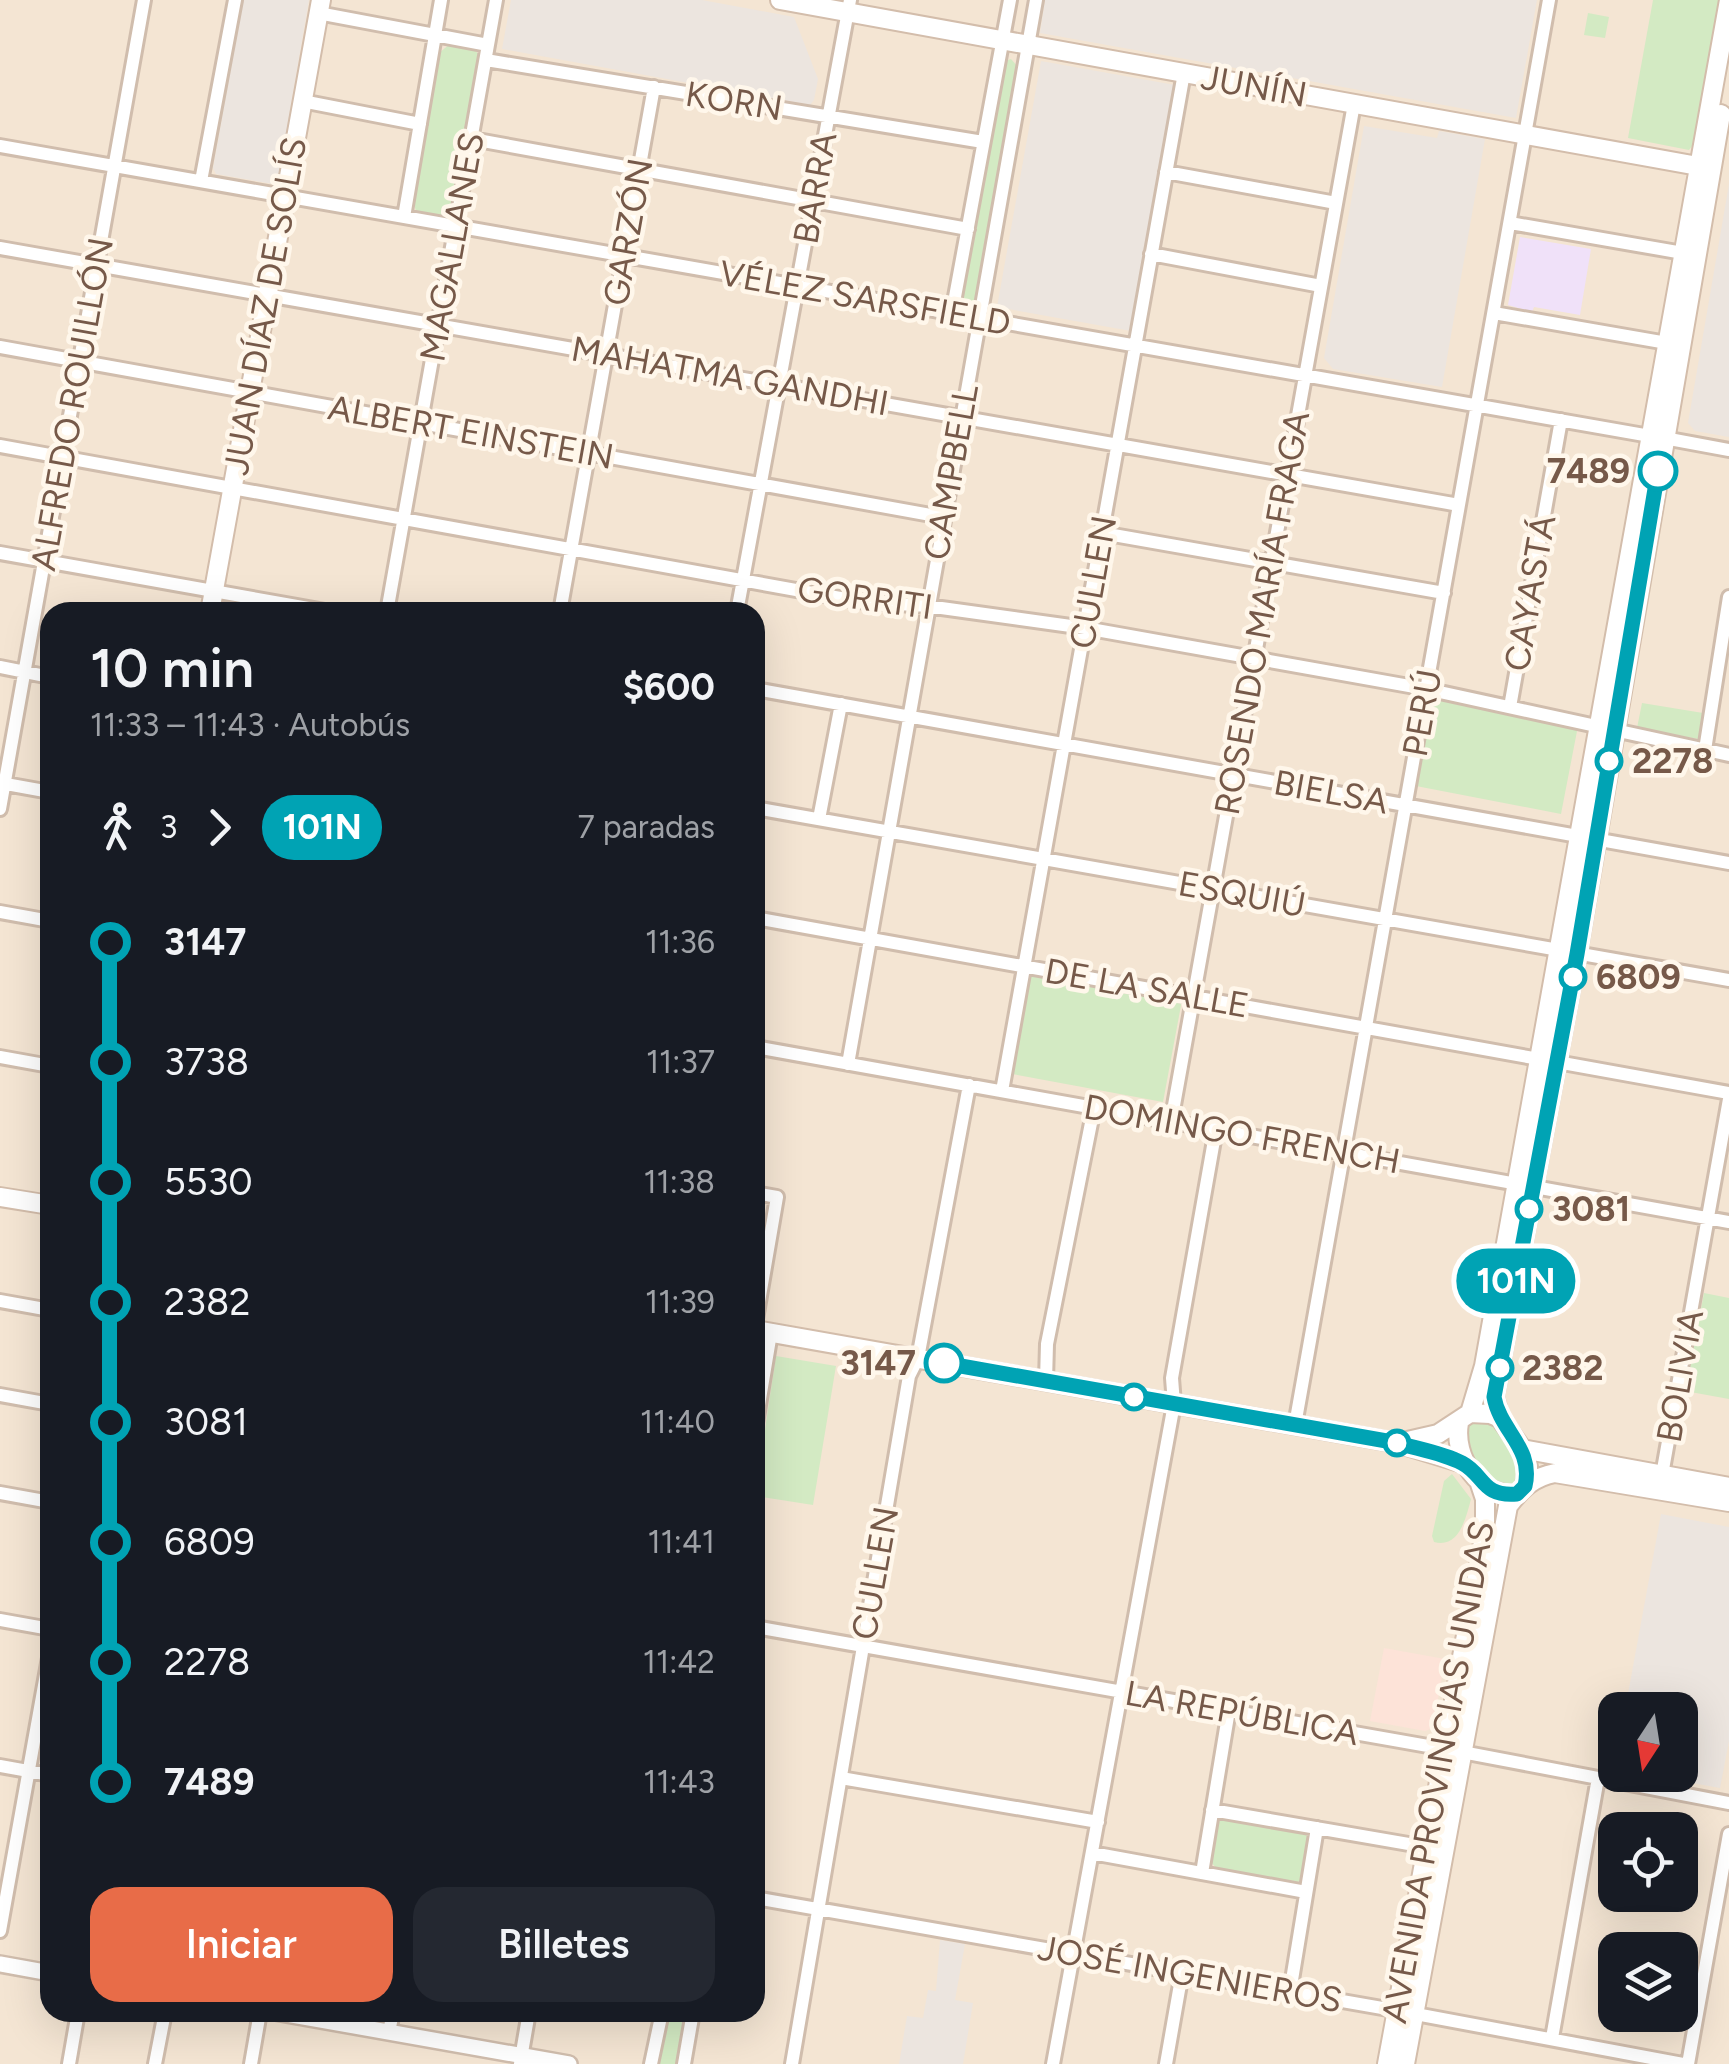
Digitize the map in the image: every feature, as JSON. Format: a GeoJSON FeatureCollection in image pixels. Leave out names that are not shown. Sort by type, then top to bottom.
{"type":"FeatureCollection","features":[{"type":"Feature","properties":{"kind":"main road","name":"JUNÍN"},"geometry":{"type":"LineString","coordinates":[[780,0],[849,6],[1028,45],[1713,169]]}},
{"type":"Feature","properties":{"kind":"main road"},"geometry":{"type":"LineString","coordinates":[[1657,437],[1667,343],[1683,254],[1713,169],[1728,0]]}},
{"type":"Feature","properties":{"kind":"main road","name":"JUAN DÍAZ DE SOLÍS"},"geometry":{"type":"LineString","coordinates":[[212,602],[320,7]]}},
{"type":"Feature","properties":{"kind":"main road"},"geometry":{"type":"LineString","coordinates":[[1521,1490],[1528,1467],[1522,1448],[1500,1418],[1494,1397],[1525,1185],[1657,437],[1713,169],[1729,66]]}},
{"type":"Feature","properties":{"kind":"main road"},"geometry":{"type":"LineString","coordinates":[[1525,1185],[1484,1366],[1464,1418],[1459,1450],[1466,1464],[1479,1481],[1496,1493],[1521,1490],[1539,1476],[1574,1474],[1729,1502]]}},
{"type":"Feature","properties":{"kind":"main road"},"geometry":{"type":"LineString","coordinates":[[0,1196],[40,1203]]}},
{"type":"Feature","properties":{"kind":"main road"},"geometry":{"type":"LineString","coordinates":[[765,1330],[1398,1443],[1466,1464]]}},
{"type":"Feature","properties":{"kind":"main road"},"geometry":{"type":"LineString","coordinates":[[1398,1443],[1438,1434],[1464,1418],[1490,1414],[1500,1418]]}},
{"type":"Feature","properties":{"kind":"main road"},"geometry":{"type":"LineString","coordinates":[[1522,1448],[1729,1487]]}},
{"type":"Feature","properties":{"kind":"main road","name":"AVENIDA PROVINCIAS UNIDAS"},"geometry":{"type":"LineString","coordinates":[[1387,2064],[1406,2012],[1453,1750],[1487,1518],[1479,1481]]}},
{"type":"Feature","properties":{"kind":"main road","name":"AVENIDA PROVINCIAS UNIDAS"},"geometry":{"type":"LineString","coordinates":[[1405,2064],[1406,2012],[1426,1847],[1453,1750],[1503,1522],[1508,1506],[1521,1490]]}},
{"type":"Feature","properties":{"kind":"street","name":"ALFREDO ROUILLÓN"},"geometry":{"type":"LineString","coordinates":[[0,809],[144,0]]}},
{"type":"Feature","properties":{"kind":"street"},"geometry":{"type":"LineString","coordinates":[[200,181],[235,0]]}},
{"type":"Feature","properties":{"kind":"street"},"geometry":{"type":"LineString","coordinates":[[404,217],[441,0]]}},
{"type":"Feature","properties":{"kind":"street","name":"MAGALLANES"},"geometry":{"type":"LineString","coordinates":[[389,602],[496,0]]}},
{"type":"Feature","properties":{"kind":"street"},"geometry":{"type":"LineString","coordinates":[[952,314],[1010,0]]}},
{"type":"Feature","properties":{"kind":"street","name":"CAMPBELL"},"geometry":{"type":"LineString","coordinates":[[848,1064],[1036,0]]}},
{"type":"Feature","properties":{"kind":"street","name":"PERÚ"},"geometry":{"type":"LineString","coordinates":[[1295,1425],[1549,0]]}},
{"type":"Feature","properties":{"kind":"street","name":"BARRA"},"geometry":{"type":"LineString","coordinates":[[739,602],[849,6]]}},
{"type":"Feature","properties":{"kind":"street","name":"KORN"},"geometry":{"type":"LineString","coordinates":[[320,7],[487,52],[654,88],[983,142]]}},
{"type":"Feature","properties":{"kind":"street","name":"CULLEN"},"geometry":{"type":"LineString","coordinates":[[1002,1091],[1184,73]]}},
{"type":"Feature","properties":{"kind":"street","name":"GARZÓN"},"geometry":{"type":"LineString","coordinates":[[562,602],[654,88]]}},
{"type":"Feature","properties":{"kind":"street"},"geometry":{"type":"LineString","coordinates":[[302,101],[420,124]]}},
{"type":"Feature","properties":{"kind":"street","name":"ROSENDO MARÍA FRAGA"},"geometry":{"type":"LineString","coordinates":[[1171,1122],[1354,104]]}},
{"type":"Feature","properties":{"kind":"street"},"geometry":{"type":"LineString","coordinates":[[472,139],[968,229]]}},
{"type":"Feature","properties":{"kind":"street","name":"VÉLEZ SARSFIELD"},"geometry":{"type":"LineString","coordinates":[[0,146],[1729,450]]}},
{"type":"Feature","properties":{"kind":"street"},"geometry":{"type":"LineString","coordinates":[[1166,172],[1336,203]]}},
{"type":"Feature","properties":{"kind":"street"},"geometry":{"type":"LineString","coordinates":[[1510,223],[1683,254]]}},
{"type":"Feature","properties":{"kind":"street","name":"MAHATMA GANDHI"},"geometry":{"type":"LineString","coordinates":[[0,248],[1460,505]]}},
{"type":"Feature","properties":{"kind":"street"},"geometry":{"type":"LineString","coordinates":[[1152,254],[1322,286]]}},
{"type":"Feature","properties":{"kind":"street"},"geometry":{"type":"LineString","coordinates":[[1494,313],[1667,343]]}},
{"type":"Feature","properties":{"kind":"street","name":"ALBERT EINSTEIN"},"geometry":{"type":"LineString","coordinates":[[0,348],[942,517]]}},
{"type":"Feature","properties":{"kind":"street","name":"CAYASTÁ"},"geometry":{"type":"LineString","coordinates":[[1510,707],[1561,420]]}},
{"type":"Feature","properties":{"kind":"street","name":"GORRITI"},"geometry":{"type":"LineString","coordinates":[[0,446],[857,601],[927,606],[1085,628],[1426,689],[1729,754]]}},
{"type":"Feature","properties":{"kind":"street"},"geometry":{"type":"LineString","coordinates":[[1102,533],[1444,593]]}},
{"type":"Feature","properties":{"kind":"street"},"geometry":{"type":"LineString","coordinates":[[0,553],[275,602]]}},
{"type":"Feature","properties":{"kind":"street"},"geometry":{"type":"LineString","coordinates":[[1704,750],[1729,597]]}},
{"type":"Feature","properties":{"kind":"street"},"geometry":{"type":"LineString","coordinates":[[0,668],[40,674]]}},
{"type":"Feature","properties":{"kind":"street","name":"BIELSA"},"geometry":{"type":"LineString","coordinates":[[765,690],[1729,863]]}},
{"type":"Feature","properties":{"kind":"street"},"geometry":{"type":"LineString","coordinates":[[819,819],[841,704]]}},
{"type":"Feature","properties":{"kind":"street"},"geometry":{"type":"LineString","coordinates":[[2,784],[40,790]]}},
{"type":"Feature","properties":{"kind":"street","name":"ESQUIÚ"},"geometry":{"type":"LineString","coordinates":[[765,810],[1729,980]]}},
{"type":"Feature","properties":{"kind":"street"},"geometry":{"type":"LineString","coordinates":[[0,912],[40,919]]}},
{"type":"Feature","properties":{"kind":"street","name":"DE LA SALLE"},"geometry":{"type":"LineString","coordinates":[[765,920],[1729,1096]]}},
{"type":"Feature","properties":{"kind":"street","name":"DOMINGO FRENCH"},"geometry":{"type":"LineString","coordinates":[[765,1049],[1729,1222]]}},
{"type":"Feature","properties":{"kind":"street"},"geometry":{"type":"LineString","coordinates":[[0,1057],[40,1064]]}},
{"type":"Feature","properties":{"kind":"street","name":"CULLEN"},"geometry":{"type":"LineString","coordinates":[[792,2064],[910,1376],[918,1358],[968,1085]]}},
{"type":"Feature","properties":{"kind":"street","name":"BOLIVIA"},"geometry":{"type":"LineString","coordinates":[[1662,1475],[1729,1096]]}},
{"type":"Feature","properties":{"kind":"street"},"geometry":{"type":"LineString","coordinates":[[1046,1381],[1046,1344],[1094,1108]]}},
{"type":"Feature","properties":{"kind":"street"},"geometry":{"type":"LineString","coordinates":[[1054,2064],[1174,1404],[1172,1378],[1216,1130]]}},
{"type":"Feature","properties":{"kind":"street"},"geometry":{"type":"LineString","coordinates":[[765,1195],[777,1197],[765,1290]]}},
{"type":"Feature","properties":{"kind":"street"},"geometry":{"type":"LineString","coordinates":[[0,1301],[40,1308]]}},
{"type":"Feature","properties":{"kind":"street"},"geometry":{"type":"LineString","coordinates":[[0,1395],[40,1402]]}},
{"type":"Feature","properties":{"kind":"street"},"geometry":{"type":"LineString","coordinates":[[0,1493],[40,1500]]}},
{"type":"Feature","properties":{"kind":"street"},"geometry":{"type":"LineString","coordinates":[[0,1620],[40,1627]]}},
{"type":"Feature","properties":{"kind":"street","name":"LA REPÚBLICA"},"geometry":{"type":"LineString","coordinates":[[765,1628],[1598,1778]]}},
{"type":"Feature","properties":{"kind":"street"},"geometry":{"type":"LineString","coordinates":[[0,1931],[6,1864],[40,1709]]}},
{"type":"Feature","properties":{"kind":"street"},"geometry":{"type":"LineString","coordinates":[[1202,1873],[1228,1710]]}},
{"type":"Feature","properties":{"kind":"street"},"geometry":{"type":"LineString","coordinates":[[0,1766],[40,1773]]}},
{"type":"Feature","properties":{"kind":"street"},"geometry":{"type":"LineString","coordinates":[[841,1778],[1098,1822]]}},
{"type":"Feature","properties":{"kind":"street"},"geometry":{"type":"LineString","coordinates":[[1552,2038],[1598,1778]]}},
{"type":"Feature","properties":{"kind":"street","name":"LA REPÚBLICA"},"geometry":{"type":"LineString","coordinates":[[1671,1792],[1729,1803]]}},
{"type":"Feature","properties":{"kind":"street"},"geometry":{"type":"LineString","coordinates":[[1212,1810],[1426,1847]]}},
{"type":"Feature","properties":{"kind":"street"},"geometry":{"type":"LineString","coordinates":[[1290,1992],[1317,1828]]}},
{"type":"Feature","properties":{"kind":"street"},"geometry":{"type":"LineString","coordinates":[[1686,2064],[1729,1834]]}},
{"type":"Feature","properties":{"kind":"street"},"geometry":{"type":"LineString","coordinates":[[1092,1853],[1306,1892]]}},
{"type":"Feature","properties":{"kind":"street","name":"JOSÉ INGENIEROS"},"geometry":{"type":"LineString","coordinates":[[765,1900],[1686,2064]]}},
{"type":"Feature","properties":{"kind":"street"},"geometry":{"type":"LineString","coordinates":[[0,1964],[40,1971]]}},
{"type":"Feature","properties":{"kind":"street"},"geometry":{"type":"LineString","coordinates":[[1166,2064],[1182,1973]]}},
{"type":"Feature","properties":{"kind":"street"},"geometry":{"type":"LineString","coordinates":[[69,2064],[76,2022]]}},
{"type":"Feature","properties":{"kind":"street"},"geometry":{"type":"LineString","coordinates":[[156,2064],[162,2022]]}},
{"type":"Feature","properties":{"kind":"street"},"geometry":{"type":"LineString","coordinates":[[251,2064],[258,2022]]}},
{"type":"Feature","properties":{"kind":"street"},"geometry":{"type":"LineString","coordinates":[[332,2022],[520,2060],[569,2064]]}},
{"type":"Feature","properties":{"kind":"street"},"geometry":{"type":"LineString","coordinates":[[389,2032],[390,2022]]}},
{"type":"Feature","properties":{"kind":"street"},"geometry":{"type":"LineString","coordinates":[[520,2060],[527,2022]]}},
{"type":"Feature","properties":{"kind":"street"},"geometry":{"type":"LineString","coordinates":[[651,2064],[660,2022]]}},
{"type":"Feature","properties":{"kind":"street"},"geometry":{"type":"LineString","coordinates":[[684,2064],[692,2022]]}},
{"type":"Feature","properties":{"kind":"shaded area"},"geometry":{"type":"Polygon","coordinates":[[[0,0],[1729,0],[1729,2064],[0,2064],[0,0]]]}},
{"type":"Feature","properties":{"kind":"shaded area"},"geometry":{"type":"Polygon","coordinates":[[[243,0],[309,0],[278,180],[273,184],[216,174],[213,168],[243,0]]]}},
{"type":"Feature","properties":{"kind":"shaded area"},"geometry":{"type":"Polygon","coordinates":[[[511,0],[702,0],[794,17],[818,79],[814,100],[810,105],[502,49],[511,0]]]}},
{"type":"Feature","properties":{"kind":"shaded area"},"geometry":{"type":"Polygon","coordinates":[[[1045,0],[1537,0],[1516,118],[1040,33],[1045,0]]]}},
{"type":"Feature","properties":{"kind":"shaded area"},"geometry":{"type":"Polygon","coordinates":[[[1041,61],[1175,85],[1131,331],[997,307],[1041,61]]]}},
{"type":"Feature","properties":{"kind":"shaded area"},"geometry":{"type":"Polygon","coordinates":[[[1364,126],[1437,138],[1439,131],[1485,139],[1442,387],[1333,369],[1324,358],[1364,126]]]}},
{"type":"Feature","properties":{"kind":"shaded area"},"geometry":{"type":"Polygon","coordinates":[[[1729,184],[1729,437],[1695,431],[1688,423],[1729,184]]]}},
{"type":"Feature","properties":{"kind":"shaded area"},"geometry":{"type":"Polygon","coordinates":[[[1520,237],[1591,249],[1580,315],[1534,307],[1532,312],[1508,305],[1520,237]]]}},
{"type":"Feature","properties":{"kind":"shaded area"},"geometry":{"type":"Polygon","coordinates":[[[1661,1514],[1729,1527],[1729,1741],[1720,1788],[1698,1784],[1698,1692],[1628,1692],[1661,1514]]]}},
{"type":"Feature","properties":{"kind":"shaded area"},"geometry":{"type":"Polygon","coordinates":[[[1384,1648],[1445,1659],[1433,1728],[1425,1731],[1370,1721],[1384,1648]]]}},
{"type":"Feature","properties":{"kind":"shaded area"},"geometry":{"type":"Polygon","coordinates":[[[940,1940],[965,1944],[955,2000],[973,2003],[963,2064],[899,2064],[907,2016],[923,2018],[928,1990],[936,1991],[940,1940]]]}},
{"type":"Feature","properties":{"kind":"green space"},"geometry":{"type":"Polygon","coordinates":[[[1653,0],[1722,0],[1696,141],[1689,150],[1628,138],[1653,0]]]}},
{"type":"Feature","properties":{"kind":"green space"},"geometry":{"type":"Polygon","coordinates":[[[1588,13],[1609,17],[1605,38],[1584,35],[1588,13]]]}},
{"type":"Feature","properties":{"kind":"green space"},"geometry":{"type":"Polygon","coordinates":[[[451,43],[471,47],[482,57],[453,214],[447,218],[416,211],[413,201],[439,53],[451,43]]]}},
{"type":"Feature","properties":{"kind":"green space"},"geometry":{"type":"Polygon","coordinates":[[[1011,59],[1019,68],[977,302],[967,303],[961,298],[1005,61],[1011,59]]]}},
{"type":"Feature","properties":{"kind":"green space"},"geometry":{"type":"Polygon","coordinates":[[[1430,697],[1578,726],[1561,814],[1416,786],[1430,697]]]}},
{"type":"Feature","properties":{"kind":"green space"},"geometry":{"type":"Polygon","coordinates":[[[1642,703],[1703,713],[1698,739],[1637,728],[1642,703]]]}},
{"type":"Feature","properties":{"kind":"green space"},"geometry":{"type":"Polygon","coordinates":[[[1031,974],[1182,1000],[1163,1102],[1012,1074],[1031,974]]]}},
{"type":"Feature","properties":{"kind":"green space"},"geometry":{"type":"Polygon","coordinates":[[[1704,1293],[1729,1298],[1729,1399],[1685,1391],[1704,1293]]]}},
{"type":"Feature","properties":{"kind":"green space"},"geometry":{"type":"Polygon","coordinates":[[[776,1356],[836,1366],[813,1505],[765,1498],[765,1429],[776,1356]]]}},
{"type":"Feature","properties":{"kind":"green space"},"geometry":{"type":"Polygon","coordinates":[[[1472,1419],[1495,1424],[1512,1446],[1520,1470],[1514,1487],[1484,1474],[1472,1459],[1465,1426],[1472,1419]]]}},
{"type":"Feature","properties":{"kind":"green space"},"geometry":{"type":"Polygon","coordinates":[[[1452,1474],[1471,1499],[1469,1507],[1464,1523],[1450,1541],[1434,1542],[1444,1481],[1452,1474]]]}},
{"type":"Feature","properties":{"kind":"green space"},"geometry":{"type":"Polygon","coordinates":[[[1223,1819],[1306,1833],[1309,1838],[1302,1879],[1297,1883],[1216,1868],[1211,1862],[1217,1823],[1223,1819]]]}},
{"type":"Feature","properties":{"kind":"green space"},"geometry":{"type":"Polygon","coordinates":[[[664,2022],[688,2022],[681,2064],[659,2064],[664,2022]]]}},
{"type":"Feature","properties":{"kind":"bus line","name":"101N"},"geometry":{"type":"LineString","coordinates":[[944,1363],[1398,1443],[1466,1464],[1486,1488],[1496,1493],[1517,1494],[1525,1486],[1526,1458],[1500,1418],[1494,1397],[1577,954],[1658,471]]}},
{"type":"Feature","properties":{"kind":"place","name":"7489"},"geometry":{"type":"Point","coordinates":[1658,471]}},
{"type":"Feature","properties":{"kind":"place","name":"2278"},"geometry":{"type":"Point","coordinates":[1609,761]}},
{"type":"Feature","properties":{"kind":"place","name":"6809"},"geometry":{"type":"Point","coordinates":[1573,977]}},
{"type":"Feature","properties":{"kind":"place","name":"3081"},"geometry":{"type":"Point","coordinates":[1529,1209]}},
{"type":"Feature","properties":{"kind":"place","name":"3147"},"geometry":{"type":"Point","coordinates":[944,1363]}},
{"type":"Feature","properties":{"kind":"place","name":"2382"},"geometry":{"type":"Point","coordinates":[1500,1368]}}]}
